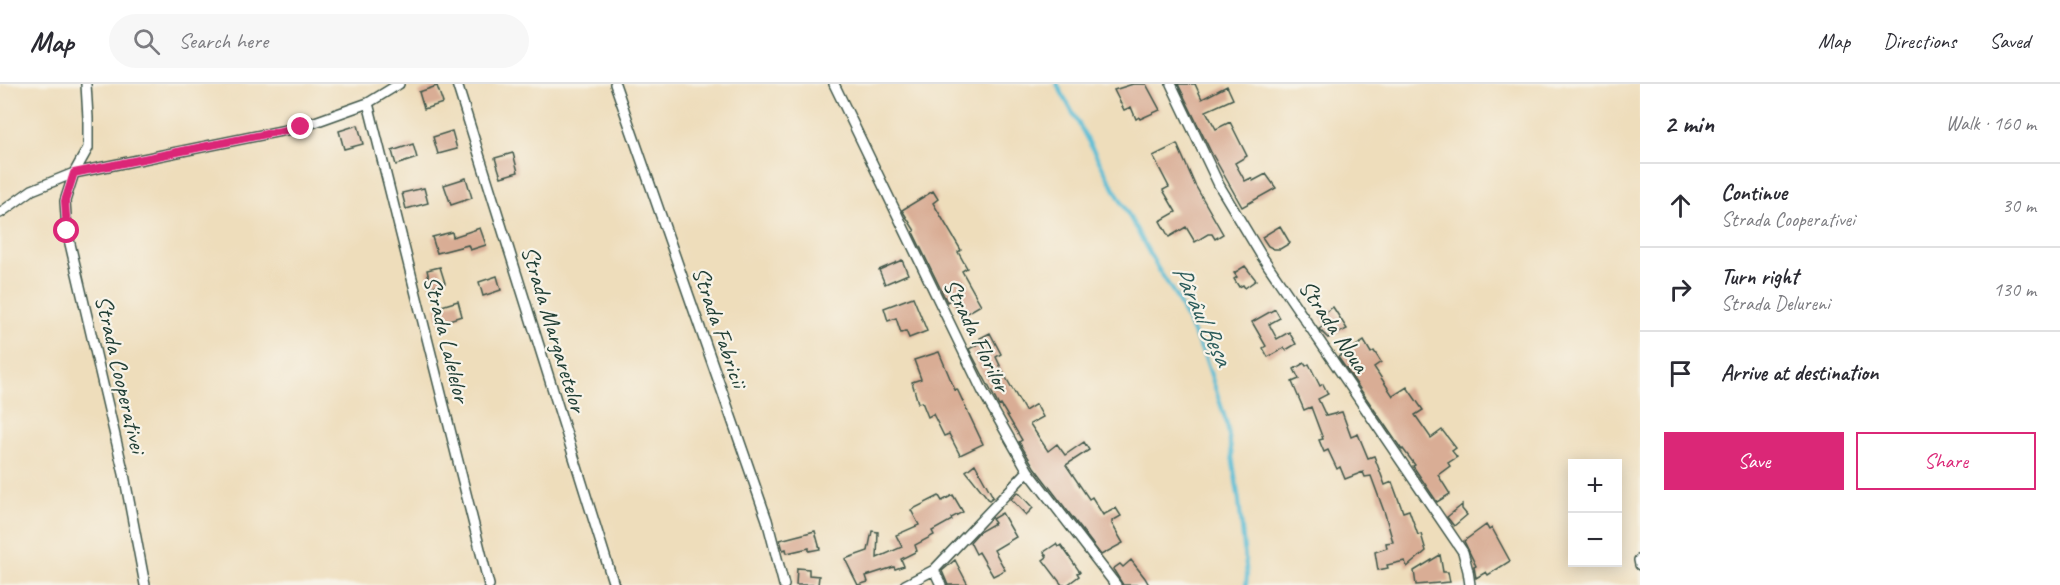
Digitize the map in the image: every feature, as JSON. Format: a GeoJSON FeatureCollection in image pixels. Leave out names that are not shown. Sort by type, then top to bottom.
{"type":"FeatureCollection","features":[{"type":"Feature","properties":{"kind":"street","name":"Strada Cooperativei"},"geometry":{"type":"LineString","coordinates":[[86,84],[88,148],[74,173],[65,201],[67,231],[124,474],[145,585]]}},
{"type":"Feature","properties":{"kind":"street"},"geometry":{"type":"LineString","coordinates":[[0,213],[32,190],[74,173],[301,127],[368,103],[399,84]]}},
{"type":"Feature","properties":{"kind":"street","name":"Strada Margaretelor"},"geometry":{"type":"LineString","coordinates":[[457,84],[614,585]]}},
{"type":"Feature","properties":{"kind":"street","name":"Strada Fabricii"},"geometry":{"type":"LineString","coordinates":[[615,84],[766,520],[784,585]]}},
{"type":"Feature","properties":{"kind":"street","name":"Strada Florilor"},"geometry":{"type":"LineString","coordinates":[[834,84],[982,390],[1028,471],[1116,585]]}},
{"type":"Feature","properties":{"kind":"street","name":"Strada Noua"},"geometry":{"type":"LineString","coordinates":[[1171,84],[1219,185],[1262,255],[1462,552],[1470,585]]}},
{"type":"Feature","properties":{"kind":"street","name":"Strada Lalelelor"},"geometry":{"type":"LineString","coordinates":[[368,103],[489,585]]}},
{"type":"Feature","properties":{"kind":"street"},"geometry":{"type":"LineString","coordinates":[[905,585],[934,570],[1028,471]]}},
{"type":"Feature","properties":{"kind":"street"},"geometry":{"type":"LineString","coordinates":[[934,570],[941,585]]}},
{"type":"Feature","properties":{"kind":"building"},"geometry":{"type":"Polygon","coordinates":[[[1133,84],[1146,84],[1160,110],[1136,119],[1131,107],[1124,110],[1114,90],[1133,84]]]}},
{"type":"Feature","properties":{"kind":"building"},"geometry":{"type":"Polygon","coordinates":[[[1178,84],[1195,84],[1202,99],[1227,86],[1233,99],[1206,111],[1216,129],[1230,122],[1247,156],[1235,163],[1245,181],[1251,178],[1253,181],[1266,174],[1276,188],[1242,207],[1211,152],[1178,84]]]}},
{"type":"Feature","properties":{"kind":"building"},"geometry":{"type":"Polygon","coordinates":[[[437,86],[443,103],[424,109],[419,92],[437,86]]]}},
{"type":"Feature","properties":{"kind":"building"},"geometry":{"type":"Polygon","coordinates":[[[358,125],[363,144],[344,149],[339,131],[358,125]]]}},
{"type":"Feature","properties":{"kind":"building"},"geometry":{"type":"Polygon","coordinates":[[[452,131],[457,149],[438,154],[433,137],[452,131]]]}},
{"type":"Feature","properties":{"kind":"building"},"geometry":{"type":"Polygon","coordinates":[[[413,144],[417,158],[396,165],[392,151],[413,144]]]}},
{"type":"Feature","properties":{"kind":"building"},"geometry":{"type":"Polygon","coordinates":[[[1177,144],[1195,185],[1223,234],[1215,239],[1212,234],[1208,234],[1195,242],[1186,227],[1169,237],[1160,221],[1176,212],[1163,190],[1169,187],[1153,156],[1177,144]]]}},
{"type":"Feature","properties":{"kind":"building"},"geometry":{"type":"Polygon","coordinates":[[[513,153],[518,172],[501,177],[495,158],[513,153]]]}},
{"type":"Feature","properties":{"kind":"building"},"geometry":{"type":"Polygon","coordinates":[[[466,178],[472,198],[451,205],[444,185],[466,178]]]}},
{"type":"Feature","properties":{"kind":"building"},"geometry":{"type":"Polygon","coordinates":[[[424,188],[428,203],[406,209],[402,193],[424,188]]]}},
{"type":"Feature","properties":{"kind":"building"},"geometry":{"type":"Polygon","coordinates":[[[933,191],[938,199],[933,203],[961,250],[958,252],[967,268],[962,271],[981,305],[962,316],[952,299],[947,302],[913,232],[915,231],[902,210],[933,191]]]}},
{"type":"Feature","properties":{"kind":"building"},"geometry":{"type":"Polygon","coordinates":[[[1280,226],[1290,243],[1280,249],[1274,249],[1268,246],[1262,237],[1280,226]]]}},
{"type":"Feature","properties":{"kind":"building"},"geometry":{"type":"Polygon","coordinates":[[[480,228],[486,245],[470,250],[468,245],[437,253],[432,237],[452,232],[453,237],[480,228]]]}},
{"type":"Feature","properties":{"kind":"building"},"geometry":{"type":"Polygon","coordinates":[[[902,260],[908,274],[885,284],[879,270],[902,260]]]}},
{"type":"Feature","properties":{"kind":"building"},"geometry":{"type":"Polygon","coordinates":[[[1245,266],[1256,280],[1245,288],[1243,285],[1239,287],[1234,279],[1237,277],[1234,273],[1245,266]]]}},
{"type":"Feature","properties":{"kind":"building"},"geometry":{"type":"Polygon","coordinates":[[[440,267],[445,283],[431,287],[427,270],[440,267]]]}},
{"type":"Feature","properties":{"kind":"building"},"geometry":{"type":"Polygon","coordinates":[[[497,276],[501,290],[483,296],[479,282],[497,276]]]}},
{"type":"Feature","properties":{"kind":"building"},"geometry":{"type":"Polygon","coordinates":[[[913,297],[927,331],[909,338],[906,331],[901,333],[896,318],[888,321],[884,308],[913,297]]]}},
{"type":"Feature","properties":{"kind":"building"},"geometry":{"type":"Polygon","coordinates":[[[458,301],[462,316],[439,323],[435,308],[458,301]]]}},
{"type":"Feature","properties":{"kind":"building"},"geometry":{"type":"Polygon","coordinates":[[[1333,307],[1347,329],[1328,338],[1319,329],[1325,325],[1320,316],[1333,307]]]}},
{"type":"Feature","properties":{"kind":"building"},"geometry":{"type":"Polygon","coordinates":[[[1275,309],[1280,318],[1269,324],[1277,339],[1289,332],[1296,344],[1268,357],[1263,348],[1266,346],[1252,322],[1275,309]]]}},
{"type":"Feature","properties":{"kind":"building"},"geometry":{"type":"Polygon","coordinates":[[[990,333],[1001,354],[996,357],[1025,411],[1036,404],[1043,417],[1030,424],[1048,451],[1057,444],[1065,455],[1084,442],[1089,450],[1066,465],[1089,499],[1092,497],[1103,515],[1116,508],[1121,516],[1112,521],[1112,524],[1123,543],[1101,555],[1034,467],[1019,442],[1022,440],[1001,405],[999,406],[969,349],[982,342],[980,338],[990,333]]]}},
{"type":"Feature","properties":{"kind":"building"},"geometry":{"type":"Polygon","coordinates":[[[1364,341],[1371,353],[1374,351],[1381,362],[1374,367],[1393,396],[1407,387],[1423,410],[1415,415],[1431,438],[1442,430],[1456,448],[1452,451],[1457,457],[1448,463],[1450,466],[1438,475],[1450,494],[1437,502],[1413,466],[1415,465],[1402,450],[1338,357],[1364,341]]]}},
{"type":"Feature","properties":{"kind":"building"},"geometry":{"type":"Polygon","coordinates":[[[939,352],[955,390],[957,389],[983,444],[960,455],[949,434],[944,436],[933,414],[928,417],[922,402],[918,403],[912,382],[921,379],[914,360],[939,352]]]}},
{"type":"Feature","properties":{"kind":"building"},"geometry":{"type":"Polygon","coordinates":[[[1304,363],[1306,366],[1309,364],[1320,386],[1323,384],[1328,394],[1318,399],[1326,416],[1342,412],[1351,437],[1358,434],[1368,458],[1374,456],[1385,485],[1392,482],[1403,512],[1409,510],[1418,535],[1421,534],[1426,551],[1407,567],[1405,561],[1387,565],[1388,568],[1378,570],[1375,552],[1387,548],[1386,543],[1393,542],[1385,514],[1371,476],[1365,477],[1363,472],[1345,479],[1340,467],[1337,469],[1328,450],[1324,452],[1319,440],[1323,439],[1311,407],[1304,410],[1292,382],[1299,379],[1294,369],[1304,363]]]}},
{"type":"Feature","properties":{"kind":"building"},"geometry":{"type":"Polygon","coordinates":[[[975,464],[993,497],[989,500],[966,471],[975,464]]]}},
{"type":"Feature","properties":{"kind":"building"},"geometry":{"type":"Polygon","coordinates":[[[1018,492],[1033,508],[1026,515],[1011,499],[1018,492]]]}},
{"type":"Feature","properties":{"kind":"building"},"geometry":{"type":"Polygon","coordinates":[[[953,495],[963,512],[932,531],[934,535],[915,545],[917,551],[901,559],[904,566],[866,576],[868,582],[858,585],[845,559],[868,551],[872,531],[878,532],[877,558],[902,547],[896,535],[919,525],[911,510],[939,496],[942,501],[953,495]]]}},
{"type":"Feature","properties":{"kind":"building"},"geometry":{"type":"Polygon","coordinates":[[[1462,505],[1467,515],[1454,526],[1447,517],[1462,505]]]}},
{"type":"Feature","properties":{"kind":"building"},"geometry":{"type":"Polygon","coordinates":[[[1002,513],[1016,537],[994,550],[1005,570],[993,576],[979,552],[976,554],[970,542],[979,532],[995,523],[992,519],[1002,513]]]}},
{"type":"Feature","properties":{"kind":"building"},"geometry":{"type":"Polygon","coordinates":[[[1486,525],[1489,530],[1492,528],[1510,561],[1488,575],[1486,572],[1476,578],[1474,567],[1476,566],[1464,541],[1486,525]]]}},
{"type":"Feature","properties":{"kind":"building"},"geometry":{"type":"Polygon","coordinates":[[[815,531],[820,549],[809,551],[809,548],[787,553],[786,549],[783,550],[780,540],[815,531]]]}},
{"type":"Feature","properties":{"kind":"building"},"geometry":{"type":"Polygon","coordinates":[[[1056,544],[1058,547],[1061,545],[1080,572],[1077,573],[1079,576],[1067,585],[1062,585],[1043,560],[1047,557],[1044,552],[1056,544]]]}},
{"type":"Feature","properties":{"kind":"building"},"geometry":{"type":"Polygon","coordinates":[[[1440,555],[1443,572],[1448,572],[1450,582],[1416,585],[1414,571],[1440,555]]]}},
{"type":"Feature","properties":{"kind":"building"},"geometry":{"type":"Polygon","coordinates":[[[955,560],[968,585],[948,585],[942,571],[955,560]]]}},
{"type":"Feature","properties":{"kind":"building"},"geometry":{"type":"Polygon","coordinates":[[[1131,560],[1149,585],[1123,585],[1113,569],[1120,564],[1123,567],[1131,560]]]}},
{"type":"Feature","properties":{"kind":"building"},"geometry":{"type":"Polygon","coordinates":[[[797,568],[809,569],[809,575],[819,576],[818,585],[796,585],[797,568]]]}},
{"type":"Feature","properties":{"kind":"waterway","name":"Pârâul Beșa"},"geometry":{"type":"LineString","coordinates":[[1057,84],[1157,267],[1175,295],[1205,357],[1227,424],[1239,501],[1246,585]]}},
{"type":"Feature","properties":{"kind":"route"},"geometry":{"type":"LineString","coordinates":[[67,231],[65,201],[74,173],[301,127]]}}]}
